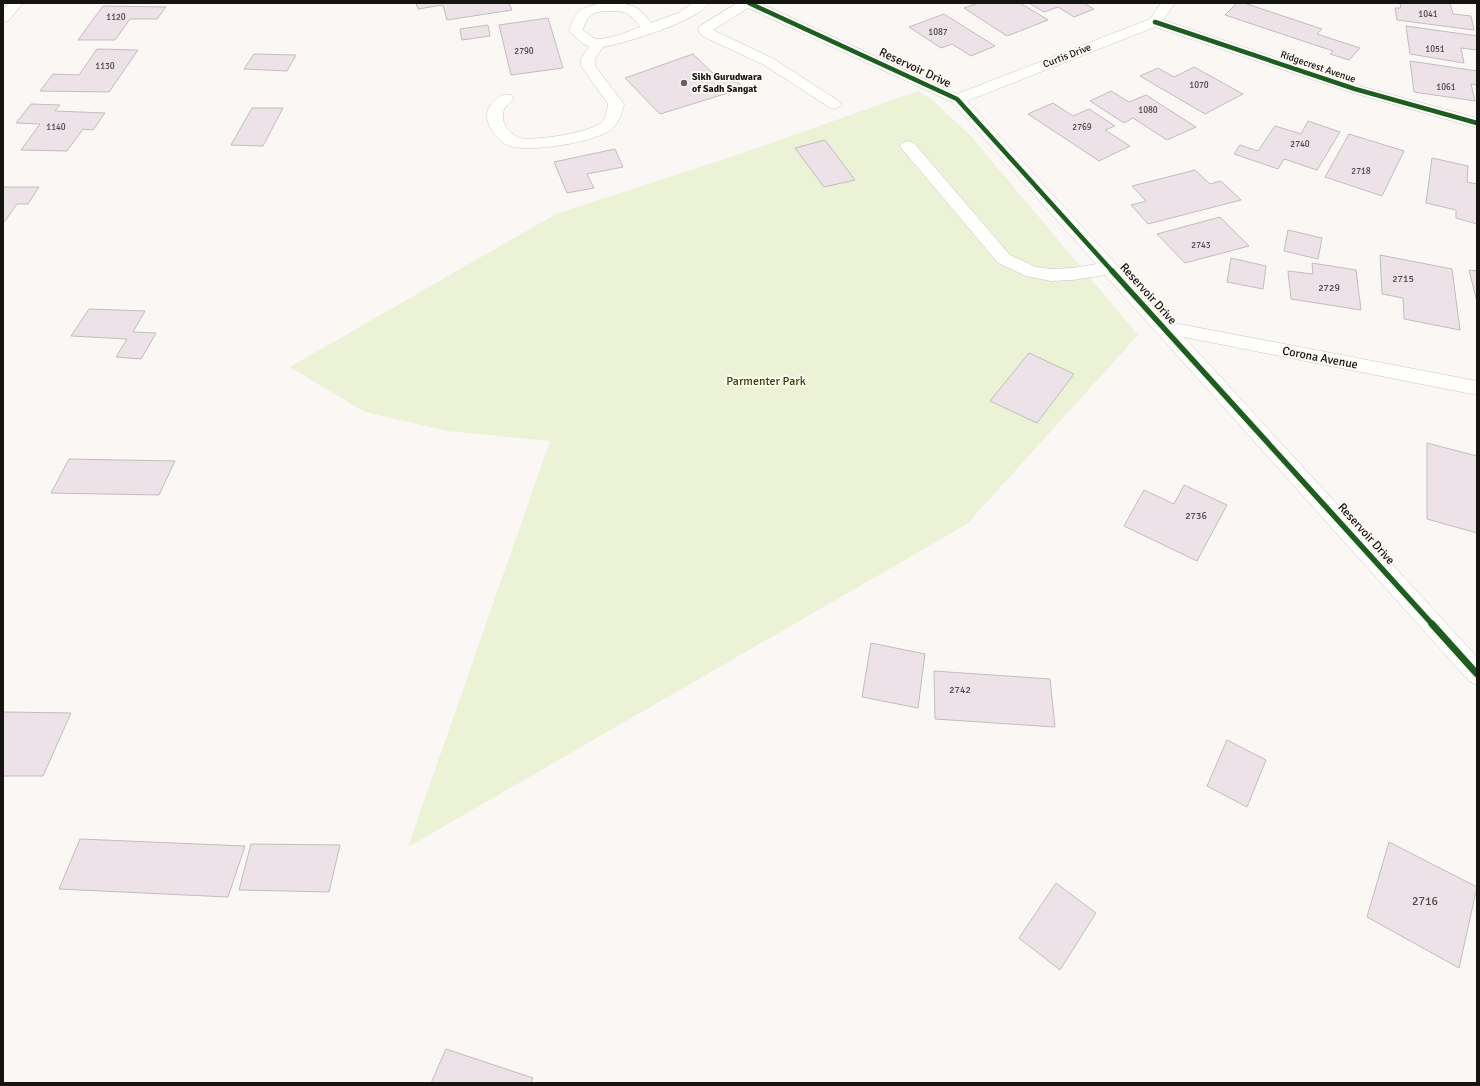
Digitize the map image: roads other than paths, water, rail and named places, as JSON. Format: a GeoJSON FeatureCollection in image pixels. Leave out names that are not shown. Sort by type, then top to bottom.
{"type":"FeatureCollection","features":[{"type":"Feature","properties":{"kind":"street"},"geometry":{"type":"LineString","coordinates":[[3,18],[16,3]]}},
{"type":"Feature","properties":{"kind":"street"},"geometry":{"type":"LineString","coordinates":[[648,29],[633,10],[624,6],[592,9],[583,14],[579,20],[576,31],[588,41],[598,43],[620,40],[683,16],[702,3]]}},
{"type":"Feature","properties":{"kind":"street"},"geometry":{"type":"LineString","coordinates":[[747,3],[705,29],[707,33],[769,62],[834,104]]}},
{"type":"Feature","properties":{"kind":"street","name":"Reservoir Drive"},"geometry":{"type":"LineString","coordinates":[[747,3],[957,99],[1477,674]]}},
{"type":"Feature","properties":{"kind":"street"},"geometry":{"type":"LineString","coordinates":[[1155,22],[1168,3]]}},
{"type":"Feature","properties":{"kind":"street","name":"Curtis Drive"},"geometry":{"type":"LineString","coordinates":[[957,99],[1155,22]]}},
{"type":"Feature","properties":{"kind":"street","name":"Ridgecrest Avenue"},"geometry":{"type":"LineString","coordinates":[[1155,22],[1355,90],[1477,123]]}},
{"type":"Feature","properties":{"kind":"street"},"geometry":{"type":"LineString","coordinates":[[506,98],[497,107],[495,116],[501,132],[514,142],[528,144],[563,139],[588,134],[607,125],[614,113],[616,104],[588,66],[588,59],[598,43]]}},
{"type":"Feature","properties":{"kind":"street"},"geometry":{"type":"LineString","coordinates":[[908,146],[1004,259],[1032,272],[1051,275],[1073,274],[1110,268]]}},
{"type":"Feature","properties":{"kind":"street","name":"Corona Avenue"},"geometry":{"type":"LineString","coordinates":[[1164,327],[1477,388]]}},
{"type":"Feature","properties":{"kind":"place","name":"Sikh Gurudwara of Sadh Sangat"},"geometry":{"type":"Point","coordinates":[684,83]}},
{"type":"Feature","properties":{"kind":"park label","name":"Parmenter Park"},"geometry":{"type":"Point","coordinates":[766,381]}}]}
